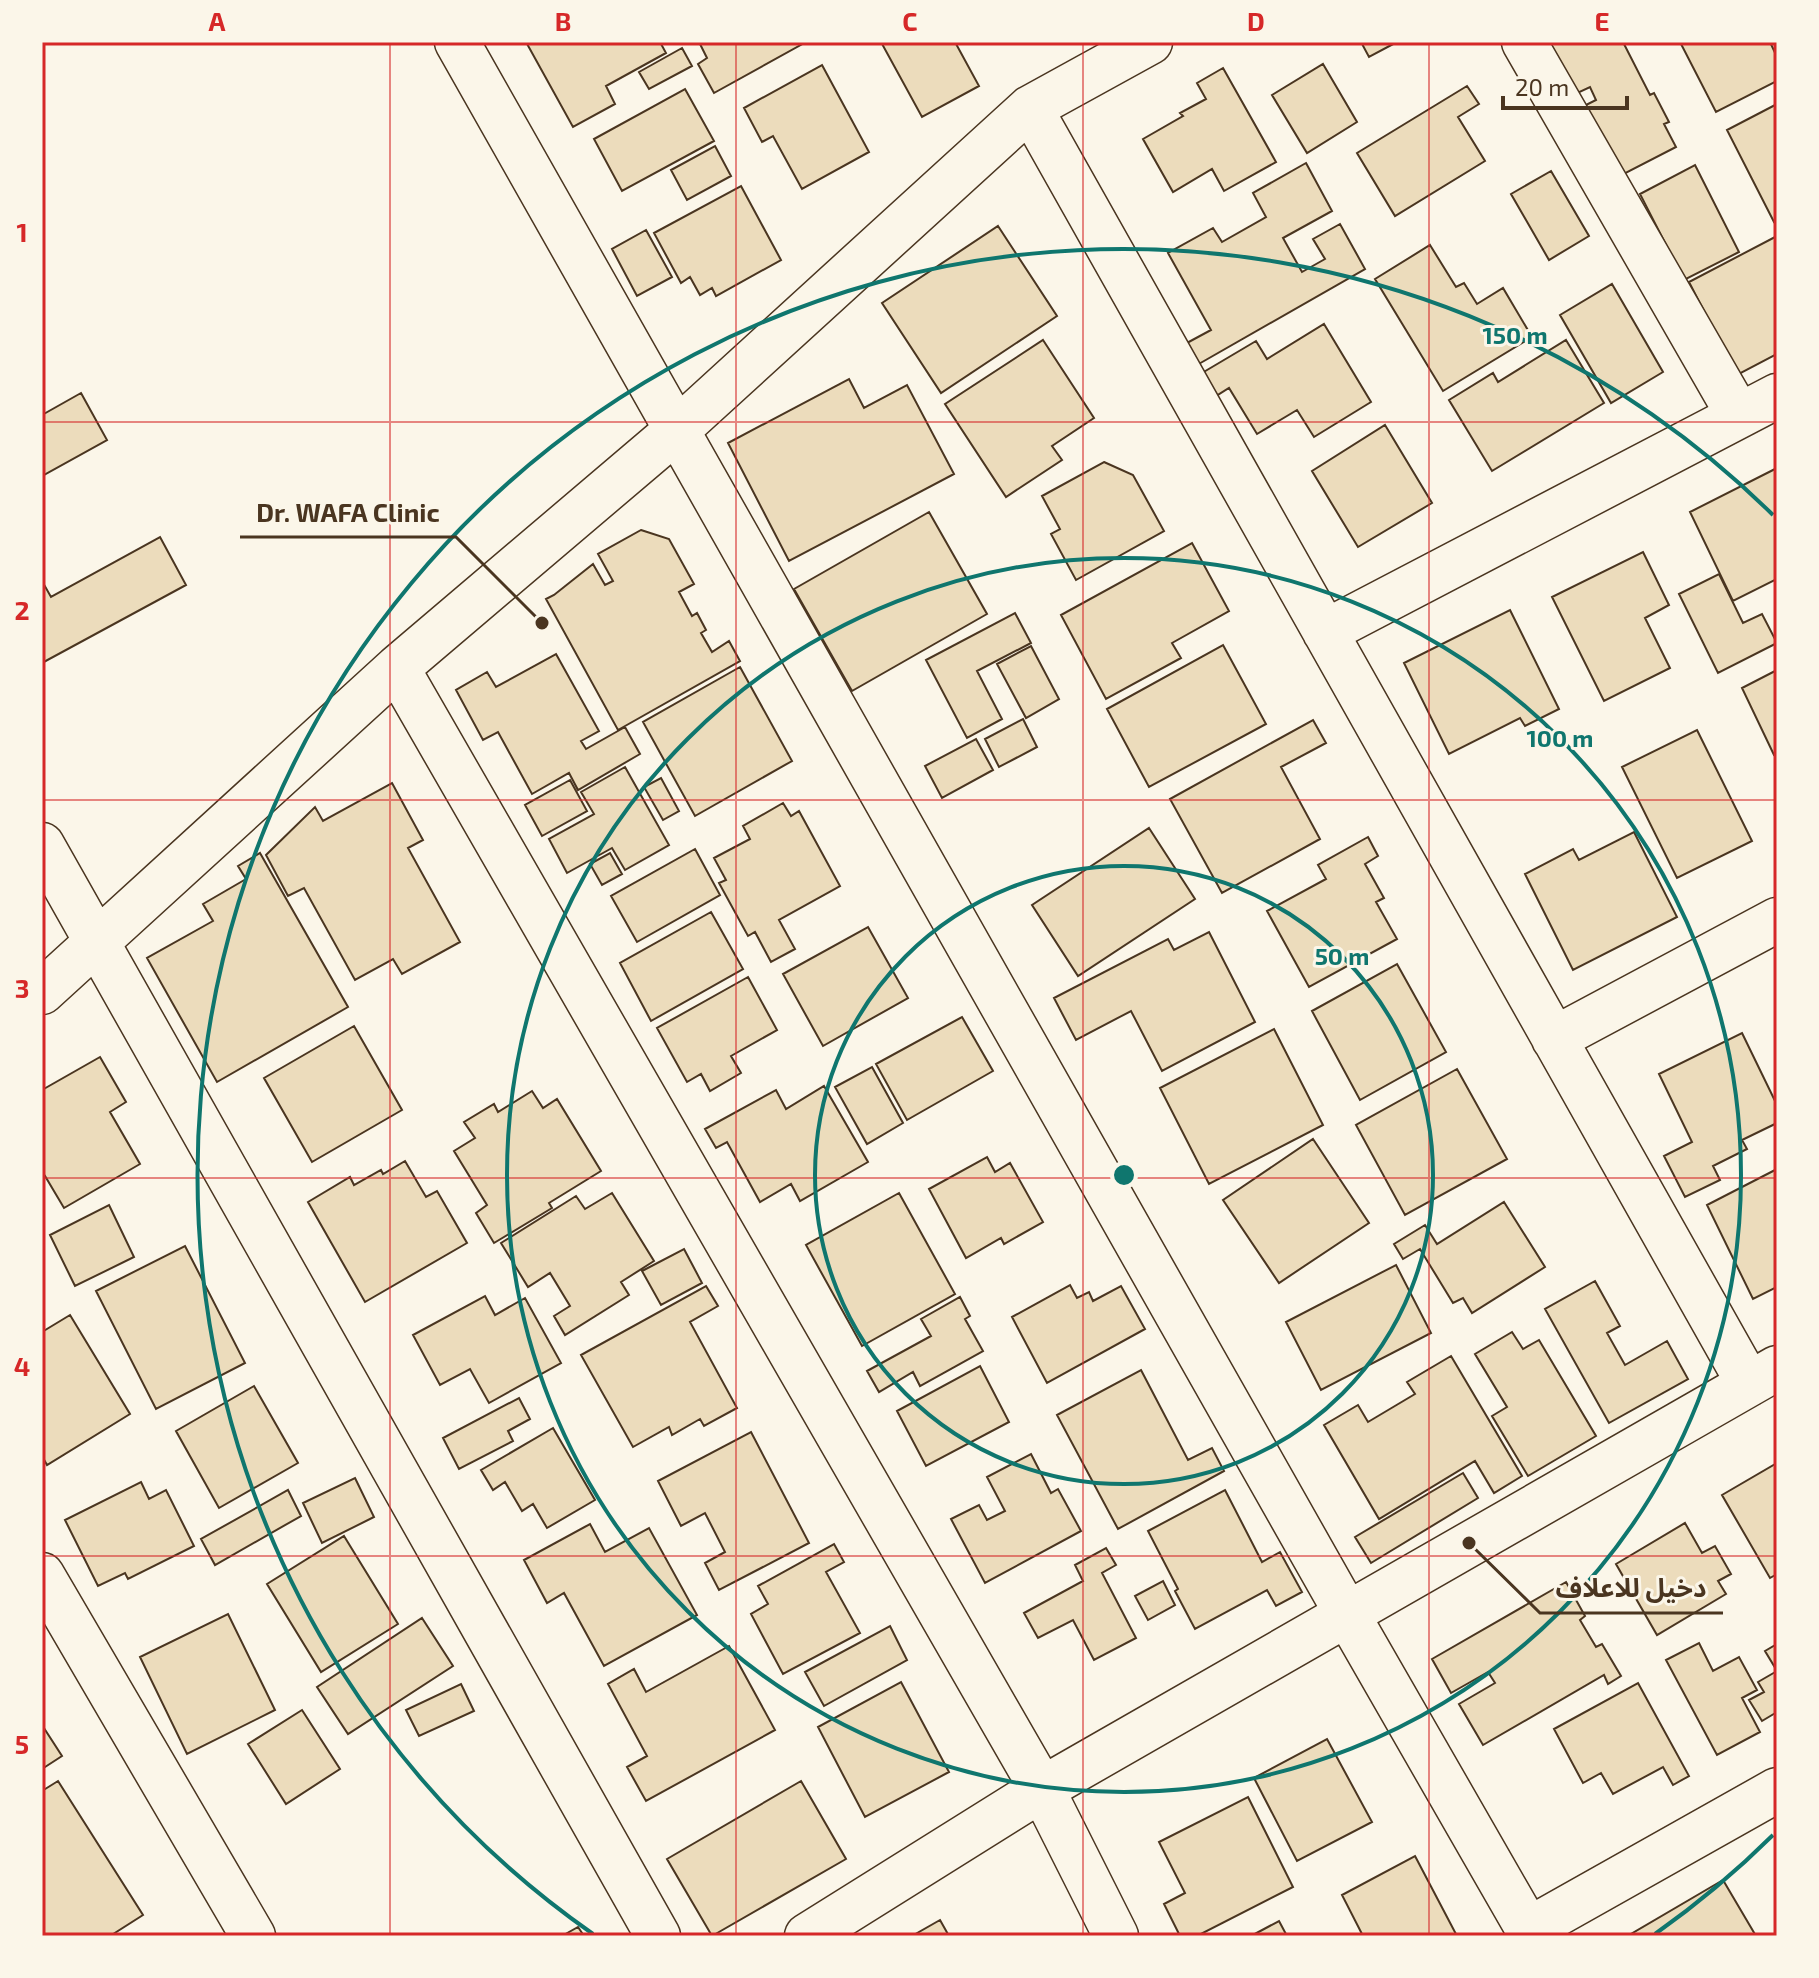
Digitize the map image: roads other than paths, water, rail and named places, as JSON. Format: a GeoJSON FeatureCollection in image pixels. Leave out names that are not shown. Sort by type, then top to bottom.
{"type":"FeatureCollection","features":[{"type":"Feature","properties":{"kind":"street"},"geometry":{"type":"LineString","coordinates":[[457,42],[1530,1933],[1777,1790]]}},
{"type":"Feature","properties":{"kind":"street"},"geometry":{"type":"LineString","coordinates":[[42,992],[397,668],[677,430],[1030,108],[1150,42]]}},
{"type":"Feature","properties":{"kind":"street"},"geometry":{"type":"LineString","coordinates":[[1524,42],[1739,416]]}},
{"type":"Feature","properties":{"kind":"street"},"geometry":{"type":"LineString","coordinates":[[807,1936],[1042,1789],[1763,1376],[1554,1039],[1030,108]]}},
{"type":"Feature","properties":{"kind":"street"},"geometry":{"type":"LineString","coordinates":[[1325,632],[1777,396]]}},
{"type":"Feature","properties":{"kind":"street"},"geometry":{"type":"LineString","coordinates":[[397,668],[1042,1789],[1116,1936]]}},
{"type":"Feature","properties":{"kind":"street"},"geometry":{"type":"LineString","coordinates":[[42,845],[658,1936]]}},
{"type":"Feature","properties":{"kind":"street"},"geometry":{"type":"LineString","coordinates":[[1554,1039],[1777,920]]}},
{"type":"Feature","properties":{"kind":"street"},"geometry":{"type":"LineString","coordinates":[[42,1575],[253,1936]]}},
{"type":"Feature","properties":{"kind":"place","name":"Dr. WAFA Clinic"},"geometry":{"type":"Point","coordinates":[542,623]}},
{"type":"Feature","properties":{"kind":"place","name":"دخيل للاعلاف"},"geometry":{"type":"Point","coordinates":[1469,1543]}}]}
